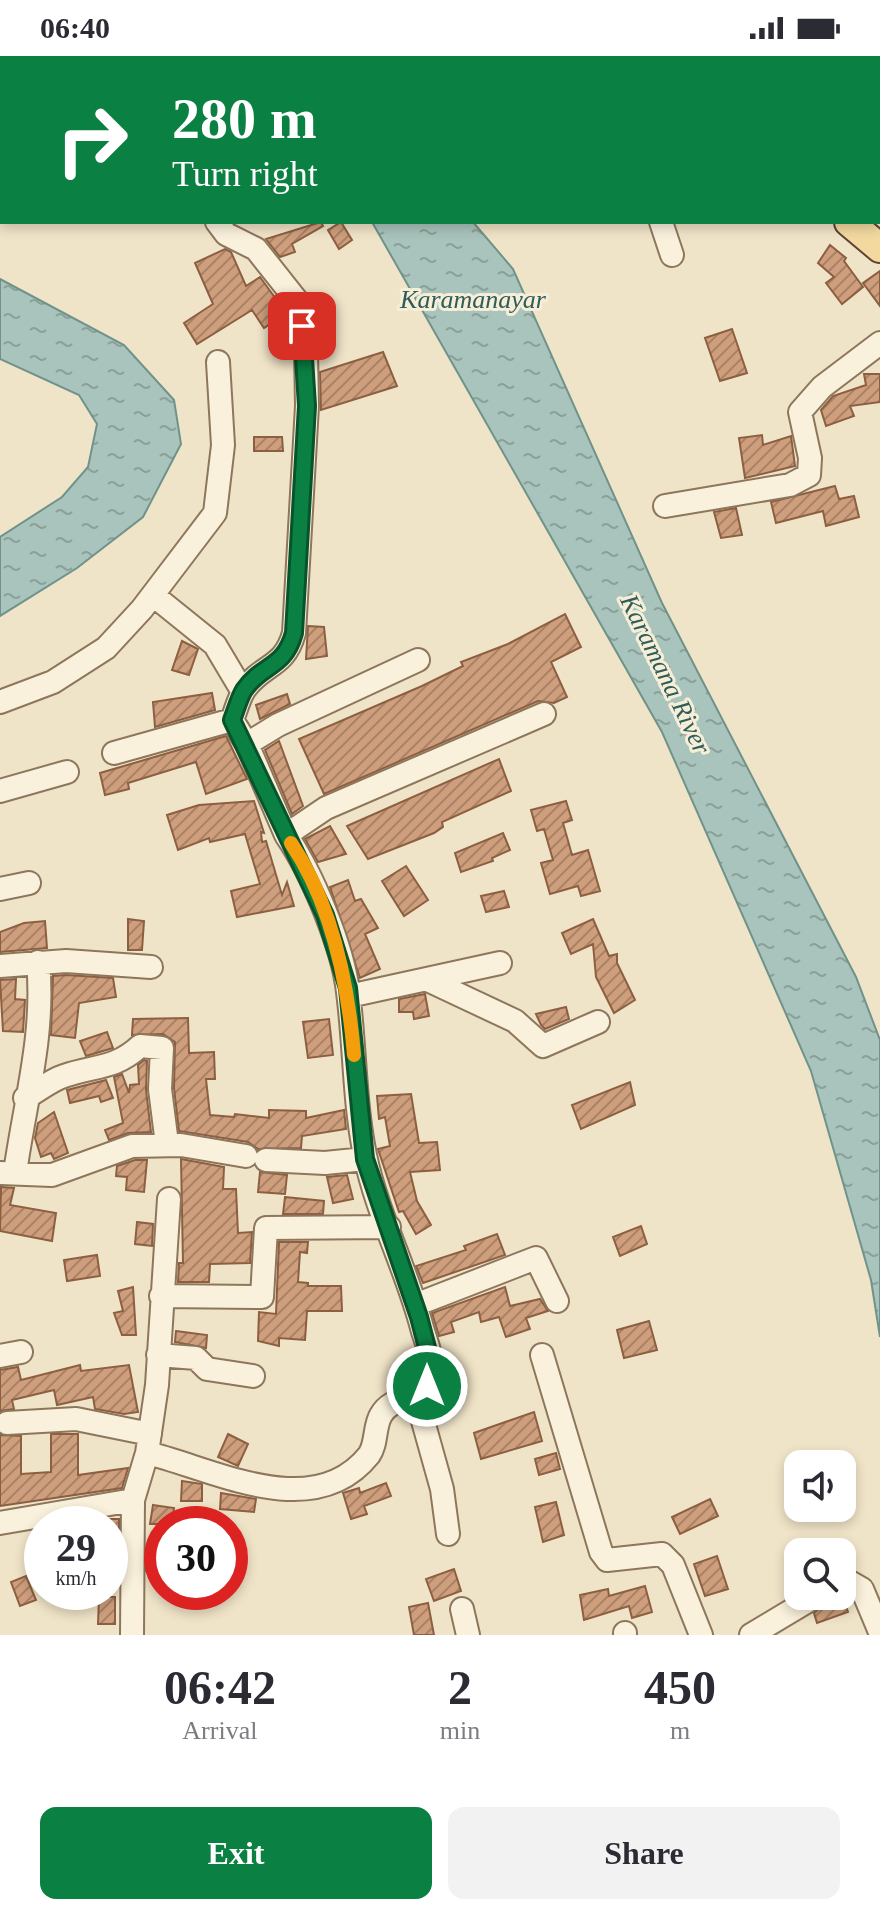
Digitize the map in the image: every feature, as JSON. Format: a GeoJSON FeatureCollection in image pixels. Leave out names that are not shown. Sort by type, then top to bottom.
{"type":"FeatureCollection","features":[{"type":"Feature","properties":{"kind":"main road"},"geometry":{"type":"LineString","coordinates":[[851,224],[880,248]]}},
{"type":"Feature","properties":{"kind":"street"},"geometry":{"type":"LineString","coordinates":[[218,224],[226,234],[256,249],[292,292],[298,302],[306,351],[307,406],[294,633],[288,653],[256,676],[243,692],[232,720]]}},
{"type":"Feature","properties":{"kind":"street"},"geometry":{"type":"LineString","coordinates":[[662,224],[672,255]]}},
{"type":"Feature","properties":{"kind":"street"},"geometry":{"type":"LineString","coordinates":[[665,506],[802,481],[811,469],[800,412],[822,387],[880,343]]}},
{"type":"Feature","properties":{"kind":"street"},"geometry":{"type":"LineString","coordinates":[[0,702],[53,682],[106,648],[153,595],[215,513],[223,445],[218,362]]}},
{"type":"Feature","properties":{"kind":"street"},"geometry":{"type":"LineString","coordinates":[[153,595],[215,645],[243,692]]}},
{"type":"Feature","properties":{"kind":"street"},"geometry":{"type":"LineString","coordinates":[[247,744],[278,725],[418,660]]}},
{"type":"Feature","properties":{"kind":"street"},"geometry":{"type":"LineString","coordinates":[[286,835],[326,808],[544,714]]}},
{"type":"Feature","properties":{"kind":"street"},"geometry":{"type":"LineString","coordinates":[[7,1423],[76,1419],[148,1443],[182,1461],[252,1486],[276,1489],[335,1481],[370,1453],[380,1415],[389,1406],[416,1396],[427,1386],[431,1363],[415,1305],[365,1159],[349,996],[325,915],[247,744],[232,720]]}},
{"type":"Feature","properties":{"kind":"street"},"geometry":{"type":"LineString","coordinates":[[114,753],[232,720]]}},
{"type":"Feature","properties":{"kind":"street"},"geometry":{"type":"LineString","coordinates":[[0,791],[67,772]]}},
{"type":"Feature","properties":{"kind":"street"},"geometry":{"type":"LineString","coordinates":[[0,889],[29,883]]}},
{"type":"Feature","properties":{"kind":"street"},"geometry":{"type":"LineString","coordinates":[[38,962],[41,996],[39,1047],[7,1173],[52,1175],[132,1146],[167,1144],[256,1158],[325,1163],[365,1159]]}},
{"type":"Feature","properties":{"kind":"street"},"geometry":{"type":"LineString","coordinates":[[0,966],[38,962],[151,967]]}},
{"type":"Feature","properties":{"kind":"street"},"geometry":{"type":"LineString","coordinates":[[349,996],[430,981],[500,963]]}},
{"type":"Feature","properties":{"kind":"street"},"geometry":{"type":"LineString","coordinates":[[430,981],[515,1021],[543,1046],[598,1022]]}},
{"type":"Feature","properties":{"kind":"street"},"geometry":{"type":"LineString","coordinates":[[25,1098],[64,1076],[98,1070],[127,1058],[140,1046],[162,1048],[160,1089],[167,1144]]}},
{"type":"Feature","properties":{"kind":"street"},"geometry":{"type":"LineString","coordinates":[[132,1635],[133,1500],[148,1443],[158,1355],[169,1199]]}},
{"type":"Feature","properties":{"kind":"street"},"geometry":{"type":"LineString","coordinates":[[161,1296],[262,1297],[266,1228],[389,1227]]}},
{"type":"Feature","properties":{"kind":"street"},"geometry":{"type":"LineString","coordinates":[[415,1305],[536,1258],[557,1301]]}},
{"type":"Feature","properties":{"kind":"street"},"geometry":{"type":"LineString","coordinates":[[158,1355],[196,1358],[207,1369],[253,1376]]}},
{"type":"Feature","properties":{"kind":"street"},"geometry":{"type":"LineString","coordinates":[[542,1355],[601,1552],[607,1560],[662,1554],[673,1565],[701,1635]]}},
{"type":"Feature","properties":{"kind":"street"},"geometry":{"type":"LineString","coordinates":[[416,1396],[442,1489],[448,1534]]}},
{"type":"Feature","properties":{"kind":"street"},"geometry":{"type":"LineString","coordinates":[[0,1523],[133,1500]]}},
{"type":"Feature","properties":{"kind":"street"},"geometry":{"type":"LineString","coordinates":[[856,1586],[862,1589],[880,1632]]}},
{"type":"Feature","properties":{"kind":"street"},"geometry":{"type":"LineString","coordinates":[[462,1609],[468,1635]]}},
{"type":"Feature","properties":{"kind":"street"},"geometry":{"type":"LineString","coordinates":[[751,1635],[793,1610]]}},
{"type":"Feature","properties":{"kind":"water","name":"Karamanayar"},"geometry":{"type":"Polygon","coordinates":[[[373,224],[475,224],[513,269],[662,603],[856,977],[880,1040],[880,1337],[871,1280],[811,1071],[662,732],[373,224]]]}},
{"type":"Feature","properties":{"kind":"water"},"geometry":{"type":"Polygon","coordinates":[[[0,279],[124,345],[174,400],[181,444],[143,517],[77,568],[0,616],[0,537],[62,497],[88,467],[97,424],[79,395],[0,359],[0,279]]]}},
{"type":"Feature","properties":{"kind":"building"},"geometry":{"type":"Polygon","coordinates":[[[315,224],[323,226],[292,244],[295,252],[280,257],[266,239],[315,224]]]}},
{"type":"Feature","properties":{"kind":"building"},"geometry":{"type":"Polygon","coordinates":[[[342,224],[352,240],[339,249],[328,230],[342,224]]]}},
{"type":"Feature","properties":{"kind":"building"},"geometry":{"type":"Polygon","coordinates":[[[830,245],[846,258],[844,261],[863,287],[842,304],[826,283],[834,277],[818,263],[830,245]]]}},
{"type":"Feature","properties":{"kind":"building"},"geometry":{"type":"Polygon","coordinates":[[[225,249],[231,252],[246,286],[260,277],[286,313],[264,328],[252,310],[197,344],[184,323],[213,304],[195,263],[225,249]]]}},
{"type":"Feature","properties":{"kind":"building"},"geometry":{"type":"Polygon","coordinates":[[[880,271],[880,306],[863,283],[880,271]]]}},
{"type":"Feature","properties":{"kind":"building"},"geometry":{"type":"Polygon","coordinates":[[[732,329],[747,373],[720,381],[705,338],[732,329]]]}},
{"type":"Feature","properties":{"kind":"building"},"geometry":{"type":"Polygon","coordinates":[[[383,352],[397,386],[321,410],[320,372],[383,352]]]}},
{"type":"Feature","properties":{"kind":"building"},"geometry":{"type":"Polygon","coordinates":[[[864,374],[880,374],[880,402],[850,406],[854,416],[826,426],[821,410],[833,396],[866,385],[864,374]]]}},
{"type":"Feature","properties":{"kind":"building"},"geometry":{"type":"Polygon","coordinates":[[[762,435],[763,445],[791,436],[795,466],[745,478],[739,438],[762,435]]]}},
{"type":"Feature","properties":{"kind":"building"},"geometry":{"type":"Polygon","coordinates":[[[254,437],[282,437],[283,451],[254,451],[254,437]]]}},
{"type":"Feature","properties":{"kind":"building"},"geometry":{"type":"Polygon","coordinates":[[[835,486],[839,499],[854,496],[859,517],[826,526],[823,511],[776,523],[771,502],[835,486]]]}},
{"type":"Feature","properties":{"kind":"building"},"geometry":{"type":"Polygon","coordinates":[[[736,508],[742,535],[721,538],[714,512],[736,508]]]}},
{"type":"Feature","properties":{"kind":"building"},"geometry":{"type":"Polygon","coordinates":[[[565,614],[581,647],[551,662],[567,697],[554,703],[538,701],[324,794],[299,739],[422,686],[463,666],[461,662],[508,644],[565,614]]]}},
{"type":"Feature","properties":{"kind":"building"},"geometry":{"type":"Polygon","coordinates":[[[308,626],[324,627],[327,656],[306,659],[308,626]]]}},
{"type":"Feature","properties":{"kind":"building"},"geometry":{"type":"Polygon","coordinates":[[[182,641],[198,649],[189,675],[172,670],[182,641]]]}},
{"type":"Feature","properties":{"kind":"building"},"geometry":{"type":"Polygon","coordinates":[[[212,693],[215,710],[155,727],[153,702],[212,693]]]}},
{"type":"Feature","properties":{"kind":"building"},"geometry":{"type":"Polygon","coordinates":[[[287,694],[290,704],[260,719],[256,705],[287,694]]]}},
{"type":"Feature","properties":{"kind":"building"},"geometry":{"type":"Polygon","coordinates":[[[226,736],[247,779],[206,794],[196,762],[128,783],[129,789],[105,795],[100,773],[226,736]]]}},
{"type":"Feature","properties":{"kind":"building"},"geometry":{"type":"Polygon","coordinates":[[[279,741],[303,806],[292,814],[265,750],[279,741]]]}},
{"type":"Feature","properties":{"kind":"building"},"geometry":{"type":"Polygon","coordinates":[[[499,759],[511,791],[442,822],[443,827],[434,833],[368,859],[347,826],[499,759]]]}},
{"type":"Feature","properties":{"kind":"building"},"geometry":{"type":"Polygon","coordinates":[[[254,801],[264,833],[261,832],[262,842],[266,841],[282,895],[287,882],[294,906],[237,917],[231,891],[260,884],[245,834],[210,842],[209,838],[178,850],[167,815],[199,805],[254,801]]]}},
{"type":"Feature","properties":{"kind":"building"},"geometry":{"type":"Polygon","coordinates":[[[566,801],[572,820],[563,823],[572,855],[588,850],[600,891],[581,896],[578,886],[550,894],[541,863],[553,860],[544,829],[537,831],[531,810],[566,801]]]}},
{"type":"Feature","properties":{"kind":"building"},"geometry":{"type":"Polygon","coordinates":[[[330,826],[346,854],[318,862],[305,839],[330,826]]]}},
{"type":"Feature","properties":{"kind":"building"},"geometry":{"type":"Polygon","coordinates":[[[503,833],[510,850],[492,858],[493,861],[461,872],[455,853],[503,833]]]}},
{"type":"Feature","properties":{"kind":"building"},"geometry":{"type":"Polygon","coordinates":[[[406,866],[428,900],[404,916],[382,881],[406,866]]]}},
{"type":"Feature","properties":{"kind":"building"},"geometry":{"type":"Polygon","coordinates":[[[348,880],[355,901],[361,899],[378,928],[365,934],[380,969],[360,978],[330,887],[348,880]]]}},
{"type":"Feature","properties":{"kind":"building"},"geometry":{"type":"Polygon","coordinates":[[[504,891],[509,907],[486,912],[481,896],[504,891]]]}},
{"type":"Feature","properties":{"kind":"building"},"geometry":{"type":"Polygon","coordinates":[[[128,919],[144,921],[142,950],[128,950],[128,919]]]}},
{"type":"Feature","properties":{"kind":"building"},"geometry":{"type":"Polygon","coordinates":[[[593,919],[609,956],[617,954],[617,963],[635,1000],[614,1013],[596,977],[593,944],[571,954],[562,933],[593,919]]]}},
{"type":"Feature","properties":{"kind":"building"},"geometry":{"type":"Polygon","coordinates":[[[45,921],[47,948],[0,952],[0,932],[24,923],[45,921]]]}},
{"type":"Feature","properties":{"kind":"building"},"geometry":{"type":"Polygon","coordinates":[[[53,976],[113,978],[116,997],[79,1003],[75,1038],[51,1035],[53,976]]]}},
{"type":"Feature","properties":{"kind":"building"},"geometry":{"type":"Polygon","coordinates":[[[16,979],[15,999],[25,1000],[23,1032],[3,1031],[0,980],[16,979]]]}},
{"type":"Feature","properties":{"kind":"building"},"geometry":{"type":"Polygon","coordinates":[[[425,994],[429,1016],[414,1019],[413,1012],[399,1012],[399,999],[425,994]]]}},
{"type":"Feature","properties":{"kind":"building"},"geometry":{"type":"Polygon","coordinates":[[[566,1007],[569,1019],[545,1029],[536,1014],[566,1007]]]}},
{"type":"Feature","properties":{"kind":"building"},"geometry":{"type":"Polygon","coordinates":[[[188,1018],[189,1053],[214,1052],[215,1079],[206,1079],[210,1115],[269,1118],[269,1110],[306,1111],[306,1118],[344,1110],[346,1129],[302,1136],[301,1148],[258,1149],[248,1142],[179,1131],[174,1088],[175,1042],[163,1034],[132,1035],[133,1019],[188,1018]]]}},
{"type":"Feature","properties":{"kind":"building"},"geometry":{"type":"Polygon","coordinates":[[[329,1019],[333,1055],[308,1058],[303,1022],[329,1019]]]}},
{"type":"Feature","properties":{"kind":"building"},"geometry":{"type":"Polygon","coordinates":[[[107,1032],[113,1048],[86,1056],[80,1041],[107,1032]]]}},
{"type":"Feature","properties":{"kind":"building"},"geometry":{"type":"Polygon","coordinates":[[[147,1061],[146,1090],[151,1132],[128,1133],[109,1140],[105,1130],[123,1123],[114,1077],[122,1074],[129,1093],[130,1085],[139,1084],[138,1065],[147,1061]]]}},
{"type":"Feature","properties":{"kind":"building"},"geometry":{"type":"Polygon","coordinates":[[[106,1080],[113,1098],[101,1102],[99,1096],[70,1103],[67,1090],[106,1080]]]}},
{"type":"Feature","properties":{"kind":"building"},"geometry":{"type":"Polygon","coordinates":[[[630,1082],[635,1105],[581,1129],[572,1105],[630,1082]]]}},
{"type":"Feature","properties":{"kind":"building"},"geometry":{"type":"Polygon","coordinates":[[[411,1094],[419,1143],[437,1142],[440,1170],[410,1172],[417,1201],[431,1225],[416,1234],[403,1211],[399,1212],[378,1149],[390,1146],[385,1117],[379,1119],[377,1096],[411,1094]]]}},
{"type":"Feature","properties":{"kind":"building"},"geometry":{"type":"Polygon","coordinates":[[[54,1112],[68,1153],[54,1159],[51,1153],[41,1157],[35,1138],[38,1123],[54,1112]]]}},
{"type":"Feature","properties":{"kind":"building"},"geometry":{"type":"Polygon","coordinates":[[[181,1159],[224,1167],[223,1189],[236,1189],[238,1233],[252,1232],[250,1263],[210,1264],[209,1282],[178,1282],[179,1263],[183,1263],[181,1159]]]}},
{"type":"Feature","properties":{"kind":"building"},"geometry":{"type":"Polygon","coordinates":[[[147,1160],[144,1192],[126,1190],[127,1177],[116,1176],[117,1166],[147,1160]]]}},
{"type":"Feature","properties":{"kind":"building"},"geometry":{"type":"Polygon","coordinates":[[[260,1172],[287,1175],[285,1194],[258,1192],[260,1172]]]}},
{"type":"Feature","properties":{"kind":"building"},"geometry":{"type":"Polygon","coordinates":[[[347,1175],[353,1199],[333,1203],[327,1177],[347,1175]]]}},
{"type":"Feature","properties":{"kind":"building"},"geometry":{"type":"Polygon","coordinates":[[[1,1187],[14,1188],[10,1205],[56,1213],[52,1241],[0,1231],[1,1187]]]}},
{"type":"Feature","properties":{"kind":"building"},"geometry":{"type":"Polygon","coordinates":[[[285,1197],[324,1201],[323,1214],[283,1214],[285,1197]]]}},
{"type":"Feature","properties":{"kind":"building"},"geometry":{"type":"Polygon","coordinates":[[[137,1222],[153,1224],[152,1246],[135,1244],[137,1222]]]}},
{"type":"Feature","properties":{"kind":"building"},"geometry":{"type":"Polygon","coordinates":[[[641,1226],[647,1244],[620,1256],[613,1237],[641,1226]]]}},
{"type":"Feature","properties":{"kind":"building"},"geometry":{"type":"Polygon","coordinates":[[[497,1234],[505,1255],[423,1283],[416,1266],[466,1250],[464,1246],[497,1234]]]}},
{"type":"Feature","properties":{"kind":"building"},"geometry":{"type":"Polygon","coordinates":[[[279,1242],[308,1242],[307,1253],[300,1252],[298,1282],[308,1283],[308,1286],[341,1286],[342,1311],[307,1311],[305,1340],[279,1338],[279,1346],[258,1341],[259,1312],[276,1314],[279,1242]]]}},
{"type":"Feature","properties":{"kind":"building"},"geometry":{"type":"Polygon","coordinates":[[[97,1255],[100,1276],[67,1281],[64,1260],[97,1255]]]}},
{"type":"Feature","properties":{"kind":"building"},"geometry":{"type":"Polygon","coordinates":[[[133,1287],[136,1335],[122,1335],[114,1313],[123,1311],[118,1291],[133,1287]]]}},
{"type":"Feature","properties":{"kind":"building"},"geometry":{"type":"Polygon","coordinates":[[[505,1287],[510,1306],[540,1299],[548,1311],[526,1318],[530,1329],[506,1337],[499,1317],[481,1322],[479,1312],[451,1322],[454,1332],[439,1336],[432,1313],[505,1287]]]}},
{"type":"Feature","properties":{"kind":"building"},"geometry":{"type":"Polygon","coordinates":[[[649,1321],[657,1350],[624,1358],[617,1330],[649,1321]]]}},
{"type":"Feature","properties":{"kind":"building"},"geometry":{"type":"Polygon","coordinates":[[[176,1331],[207,1335],[206,1348],[175,1342],[176,1331]]]}},
{"type":"Feature","properties":{"kind":"building"},"geometry":{"type":"Polygon","coordinates":[[[80,1365],[81,1371],[129,1365],[138,1412],[124,1414],[95,1409],[93,1397],[57,1405],[54,1390],[12,1400],[14,1409],[0,1411],[0,1370],[18,1367],[21,1380],[80,1365]]]}},
{"type":"Feature","properties":{"kind":"building"},"geometry":{"type":"Polygon","coordinates":[[[534,1412],[542,1441],[481,1459],[474,1433],[534,1412]]]}},
{"type":"Feature","properties":{"kind":"building"},"geometry":{"type":"Polygon","coordinates":[[[51,1434],[78,1434],[78,1475],[128,1468],[122,1488],[0,1506],[0,1435],[21,1436],[21,1474],[51,1472],[51,1434]]]}},
{"type":"Feature","properties":{"kind":"building"},"geometry":{"type":"Polygon","coordinates":[[[228,1434],[248,1444],[238,1466],[218,1457],[228,1434]]]}},
{"type":"Feature","properties":{"kind":"building"},"geometry":{"type":"Polygon","coordinates":[[[556,1453],[560,1469],[539,1475],[535,1459],[556,1453]]]}},
{"type":"Feature","properties":{"kind":"building"},"geometry":{"type":"Polygon","coordinates":[[[182,1481],[202,1484],[202,1501],[181,1501],[182,1481]]]}},
{"type":"Feature","properties":{"kind":"building"},"geometry":{"type":"Polygon","coordinates":[[[386,1483],[391,1496],[364,1506],[367,1514],[351,1519],[343,1493],[359,1488],[360,1493],[386,1483]]]}},
{"type":"Feature","properties":{"kind":"building"},"geometry":{"type":"Polygon","coordinates":[[[221,1493],[256,1499],[254,1512],[248,1511],[248,1506],[220,1506],[221,1493]]]}},
{"type":"Feature","properties":{"kind":"building"},"geometry":{"type":"Polygon","coordinates":[[[710,1499],[718,1516],[680,1534],[672,1517],[710,1499]]]}},
{"type":"Feature","properties":{"kind":"building"},"geometry":{"type":"Polygon","coordinates":[[[556,1502],[564,1535],[543,1542],[535,1507],[556,1502]]]}},
{"type":"Feature","properties":{"kind":"building"},"geometry":{"type":"Polygon","coordinates":[[[717,1556],[728,1589],[705,1596],[694,1564],[717,1556]]]}},
{"type":"Feature","properties":{"kind":"building"},"geometry":{"type":"Polygon","coordinates":[[[454,1569],[461,1591],[434,1601],[426,1579],[454,1569]]]}},
{"type":"Feature","properties":{"kind":"building"},"geometry":{"type":"Polygon","coordinates":[[[24,1577],[24,1604],[20,1606],[11,1582],[24,1577]]]}},
{"type":"Feature","properties":{"kind":"building"},"geometry":{"type":"Polygon","coordinates":[[[645,1586],[652,1612],[632,1618],[629,1606],[584,1620],[580,1595],[608,1589],[609,1596],[645,1586]]]}},
{"type":"Feature","properties":{"kind":"building"},"geometry":{"type":"Polygon","coordinates":[[[428,1603],[434,1635],[414,1635],[409,1607],[428,1603]]]}},
{"type":"Feature","properties":{"kind":"building"},"geometry":{"type":"Polygon","coordinates":[[[99,1610],[115,1610],[115,1624],[98,1624],[99,1610]]]}},
{"type":"Feature","properties":{"kind":"building"},"geometry":{"type":"Polygon","coordinates":[[[817,1610],[848,1612],[817,1623],[814,1613],[817,1610]]]}},
{"type":"Feature","properties":{"kind":"slow traffic"},"geometry":{"type":"LineString","coordinates":[[291,843],[299,854],[325,915],[348,988],[354,1055]]}},
{"type":"Feature","properties":{"kind":"route"},"geometry":{"type":"LineString","coordinates":[[302,326],[306,351],[307,406],[294,633],[288,653],[256,676],[243,692],[232,720],[247,744],[286,835],[299,854],[325,915],[348,988],[365,1159],[419,1317],[431,1363],[427,1386]]}},
{"type":"Feature","properties":{"kind":"water label","name":"Karamana River"},"geometry":{"type":"Point","coordinates":[666,674]}}]}
